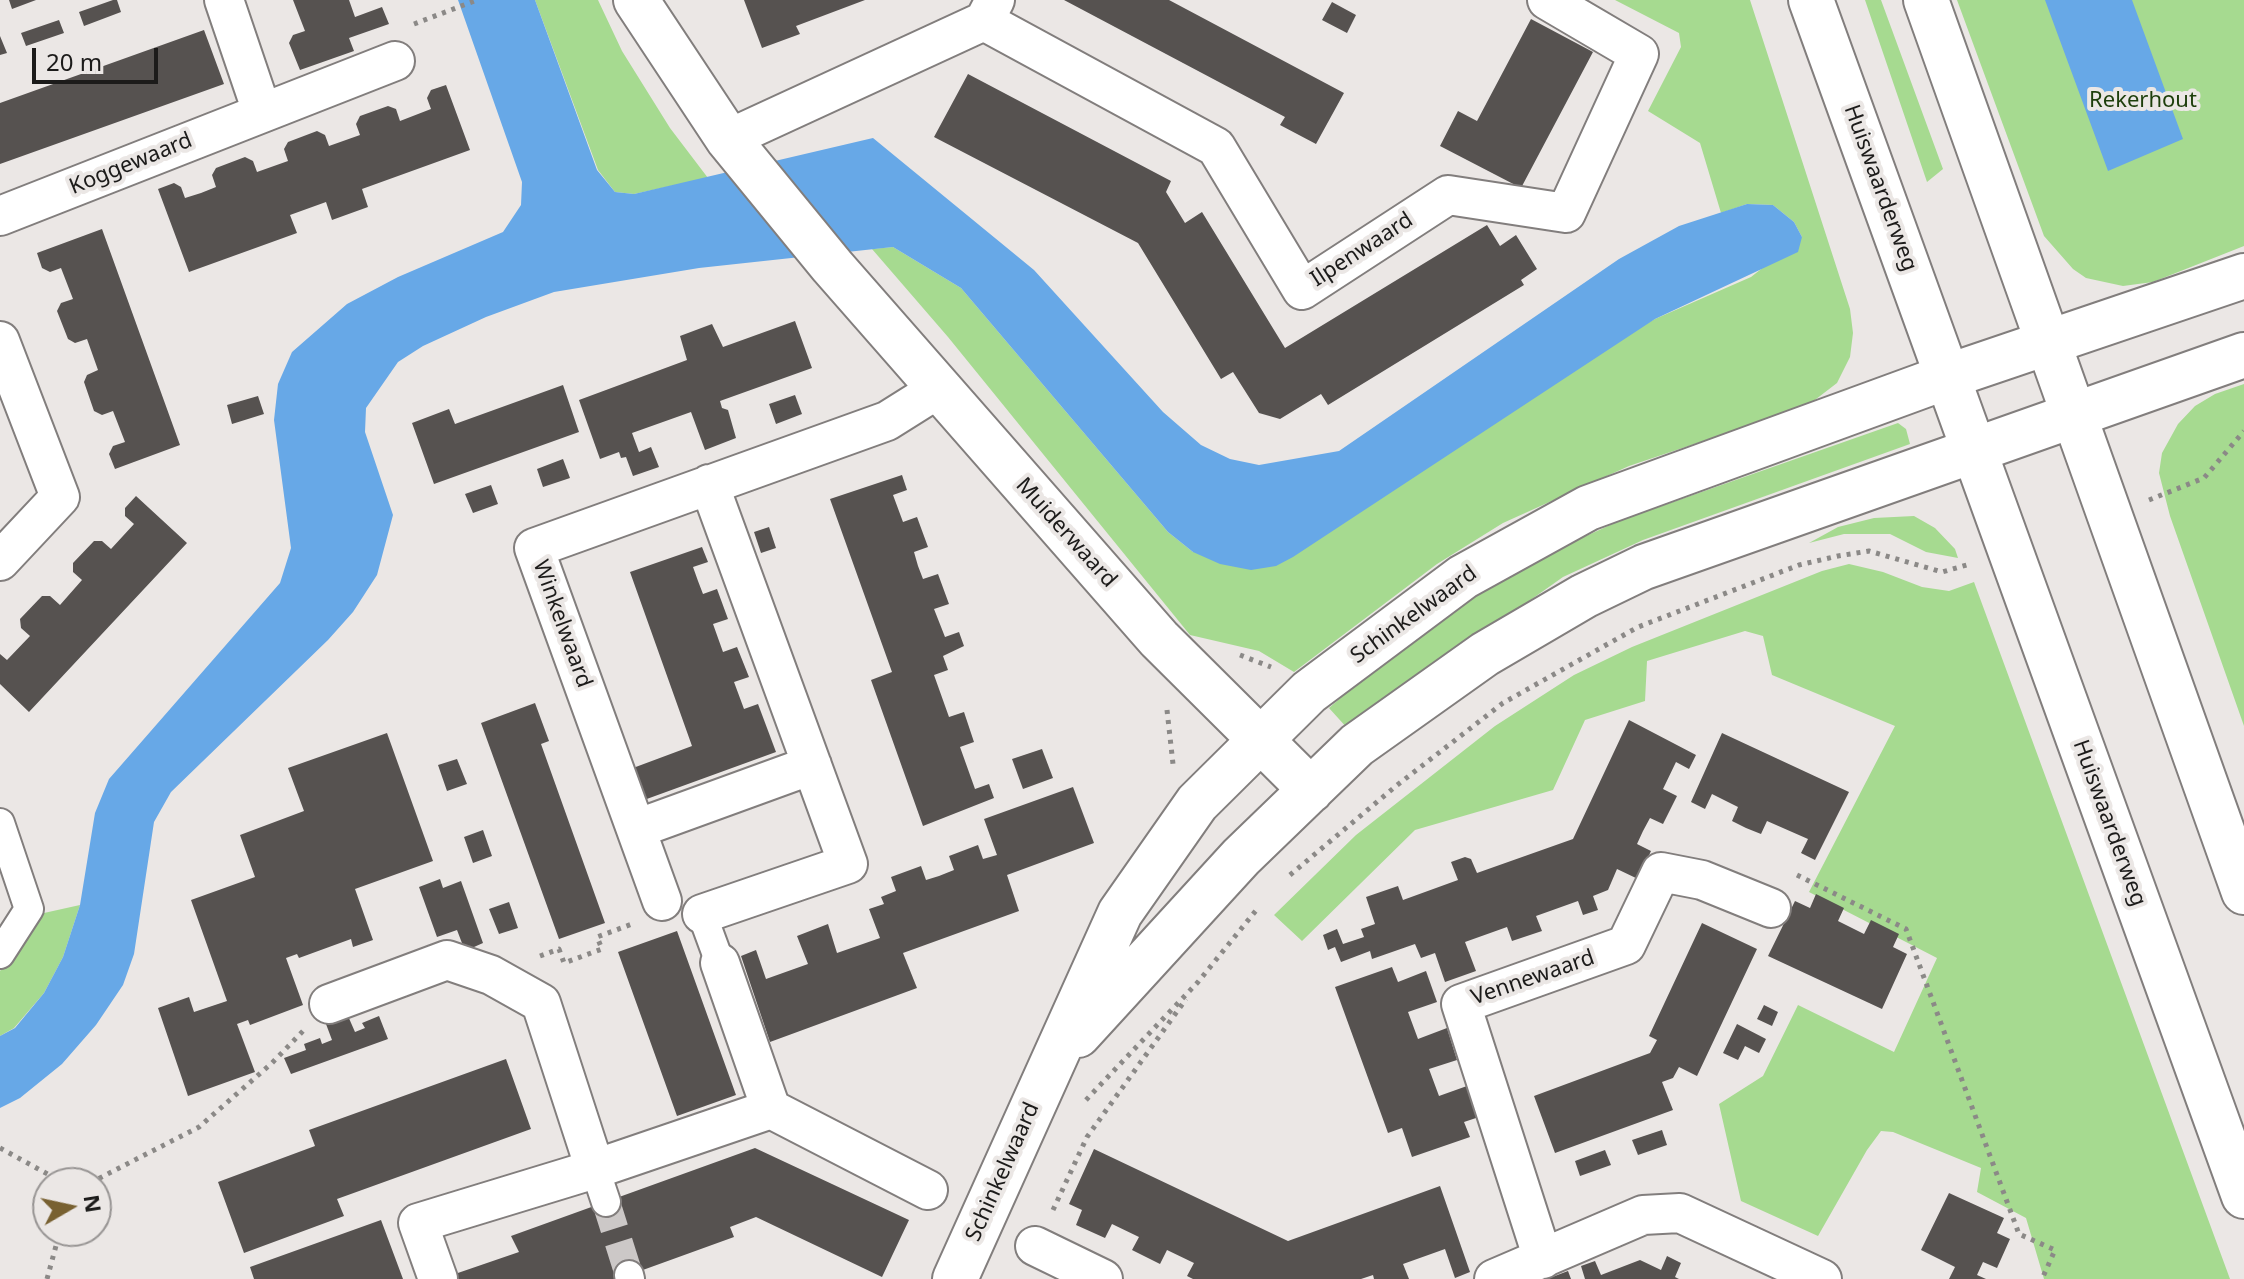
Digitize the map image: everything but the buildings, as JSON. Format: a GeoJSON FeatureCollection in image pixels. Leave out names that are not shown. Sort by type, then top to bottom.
{"type":"FeatureCollection","features":[{"type":"Feature","properties":{"kind":"main road"},"geometry":{"type":"LineString","coordinates":[[636,0],[736,149]]}},
{"type":"Feature","properties":{"kind":"main road","name":"Huiswaarderweg"},"geometry":{"type":"LineString","coordinates":[[1811,0],[2244,1196]]}},
{"type":"Feature","properties":{"kind":"main road"},"geometry":{"type":"LineString","coordinates":[[1926,0],[2244,892]]}},
{"type":"Feature","properties":{"kind":"main road","name":"Muiderwaard"},"geometry":{"type":"LineString","coordinates":[[736,149],[938,389],[1159,639],[1311,790]]}},
{"type":"Feature","properties":{"kind":"main road"},"geometry":{"type":"LineString","coordinates":[[1949,376],[2244,276]]}},
{"type":"Feature","properties":{"kind":"main road"},"geometry":{"type":"LineString","coordinates":[[1975,450],[2244,355]]}},
{"type":"Feature","properties":{"kind":"main road","name":"Schinkelwaard"},"geometry":{"type":"LineString","coordinates":[[955,1279],[1120,913],[1197,803],[1258,739],[1309,692],[1463,577],[1530,537],[1588,508],[1949,376]]}},
{"type":"Feature","properties":{"kind":"main road","name":"Schinkelwaard"},"geometry":{"type":"LineString","coordinates":[[1052,1065],[1241,857],[1357,745],[1485,654],[1584,596],[1644,567],[1975,450]]}},
{"type":"Feature","properties":{"kind":"street"},"geometry":{"type":"LineString","coordinates":[[224,0],[262,112]]}},
{"type":"Feature","properties":{"kind":"street","name":"Ilpenwaard"},"geometry":{"type":"LineString","coordinates":[[736,149],[989,10],[1216,147],[1302,290],[1448,195],[1566,213],[1639,54],[1547,0]]}},
{"type":"Feature","properties":{"kind":"street","name":"Koggewaard"},"geometry":{"type":"LineString","coordinates":[[0,216],[395,61]]}},
{"type":"Feature","properties":{"kind":"street"},"geometry":{"type":"LineString","coordinates":[[0,341],[60,497],[0,561]]}},
{"type":"Feature","properties":{"kind":"street","name":"Winkelwaard"},"geometry":{"type":"LineString","coordinates":[[650,911],[636,829],[534,548],[887,421],[938,389]]}},
{"type":"Feature","properties":{"kind":"street"},"geometry":{"type":"LineString","coordinates":[[709,484],[848,864],[702,914],[771,1109],[928,1190]]}},
{"type":"Feature","properties":{"kind":"street"},"geometry":{"type":"LineString","coordinates":[[636,829],[812,765]]}},
{"type":"Feature","properties":{"kind":"street"},"geometry":{"type":"LineString","coordinates":[[0,823],[29,909],[0,954]]}},
{"type":"Feature","properties":{"kind":"street","name":"Vennewaard"},"geometry":{"type":"LineString","coordinates":[[1543,1259],[1461,1004],[1626,945],[1661,872],[1702,880],[1763,904]]}},
{"type":"Feature","properties":{"kind":"street"},"geometry":{"type":"LineString","coordinates":[[329,1004],[447,960],[491,975],[541,1003],[600,1186]]}},
{"type":"Feature","properties":{"kind":"street"},"geometry":{"type":"LineString","coordinates":[[438,1279],[418,1223],[600,1186],[771,1109]]}},
{"type":"Feature","properties":{"kind":"street"},"geometry":{"type":"LineString","coordinates":[[1494,1279],[1643,1215],[1680,1213],[1822,1279]]}},
{"type":"Feature","properties":{"kind":"street"},"geometry":{"type":"LineString","coordinates":[[1035,1246],[1103,1279]]}},
{"type":"Feature","properties":{"kind":"path"},"geometry":{"type":"LineString","coordinates":[[433,16],[477,0]]}},
{"type":"Feature","properties":{"kind":"path"},"geometry":{"type":"LineString","coordinates":[[2108,516],[2204,478],[2244,431]]}},
{"type":"Feature","properties":{"kind":"path"},"geometry":{"type":"LineString","coordinates":[[1287,878],[1396,786],[1503,703],[1638,627],[1761,579],[1838,556],[1869,551],[1942,572],[2010,551]]}},
{"type":"Feature","properties":{"kind":"path"},"geometry":{"type":"LineString","coordinates":[[1763,904],[1771,862],[1906,929],[2019,1234],[2055,1250],[2042,1279]]}},
{"type":"Feature","properties":{"kind":"path"},"geometry":{"type":"LineString","coordinates":[[1035,1246],[1087,1137],[1198,982],[1265,900]]}},
{"type":"Feature","properties":{"kind":"path"},"geometry":{"type":"LineString","coordinates":[[491,975],[559,949],[564,963],[602,949],[597,937],[650,911]]}},
{"type":"Feature","properties":{"kind":"path"},"geometry":{"type":"LineString","coordinates":[[1081,1110],[1088,1097],[1198,982]]}},
{"type":"Feature","properties":{"kind":"path"},"geometry":{"type":"LineString","coordinates":[[112,1172],[199,1127],[272,1063],[329,1004]]}},
{"type":"Feature","properties":{"kind":"path"},"geometry":{"type":"LineString","coordinates":[[0,1148],[35,1167]]}},
{"type":"Feature","properties":{"kind":"path"},"geometry":{"type":"LineString","coordinates":[[47,1279],[56,1247]]}},
{"type":"Feature","properties":{"kind":"green space"},"geometry":{"type":"Polygon","coordinates":[[[535,0],[598,0],[622,51],[670,128],[708,178],[634,194],[615,192],[598,170],[535,0]]]}},
{"type":"Feature","properties":{"kind":"green space"},"geometry":{"type":"Polygon","coordinates":[[[1615,0],[1750,0],[1850,309],[1853,333],[1850,357],[1837,383],[1807,406],[1629,466],[1503,523],[1437,564],[1294,672],[1259,651],[1190,635],[948,337],[872,249],[893,247],[961,288],[1168,532],[1193,552],[1655,319],[1751,277],[1802,237],[1794,222],[1773,205],[1747,204],[1721,213],[1700,143],[1648,111],[1681,47],[1679,33],[1615,0]]]}},
{"type":"Feature","properties":{"kind":"green space"},"geometry":{"type":"Polygon","coordinates":[[[1865,0],[1881,0],[1943,169],[1927,182],[1865,0]]]}},
{"type":"Feature","properties":{"kind":"green space","name":"Rekerhout"},"geometry":{"type":"Polygon","coordinates":[[[1957,0],[2244,0],[2244,246],[2153,282],[2123,286],[2086,278],[2073,269],[2044,236],[1957,0]]]}},
{"type":"Feature","properties":{"kind":"green space"},"geometry":{"type":"Polygon","coordinates":[[[2244,384],[2244,726],[2170,516],[2159,473],[2162,453],[2178,424],[2195,406],[2215,394],[2244,384]]]}},
{"type":"Feature","properties":{"kind":"green space"},"geometry":{"type":"Polygon","coordinates":[[[1898,423],[1906,429],[1910,444],[1643,540],[1563,577],[1348,729],[1329,708],[1415,633],[1520,566],[1619,521],[1898,423]]]}},
{"type":"Feature","properties":{"kind":"green space"},"geometry":{"type":"Polygon","coordinates":[[[1914,516],[1935,528],[1955,549],[1958,558],[1926,552],[1890,534],[1844,534],[1809,543],[1838,527],[1874,518],[1914,516]]]}},
{"type":"Feature","properties":{"kind":"green space"},"geometry":{"type":"Polygon","coordinates":[[[1849,564],[1883,572],[1922,587],[1949,591],[1974,582],[2230,1279],[2044,1279],[2026,1218],[1977,1192],[1981,1168],[1893,1132],[1881,1131],[1867,1150],[1818,1236],[1741,1201],[1719,1104],[1763,1076],[1798,1005],[1894,1052],[1937,958],[1809,892],[1895,726],[1772,675],[1763,636],[1745,631],[1647,661],[1645,701],[1585,720],[1553,790],[1415,830],[1302,941],[1274,915],[1356,835],[1495,726],[1574,675],[1632,647],[1822,571],[1849,564]]]}},
{"type":"Feature","properties":{"kind":"green space"},"geometry":{"type":"Polygon","coordinates":[[[80,905],[63,957],[44,993],[14,1028],[0,1036],[0,971],[38,923],[35,915],[80,905]]]}},
{"type":"Feature","properties":{"kind":"water"},"geometry":{"type":"Polygon","coordinates":[[[458,0],[535,0],[597,170],[615,192],[634,194],[873,138],[1034,270],[1163,412],[1201,445],[1230,459],[1259,465],[1339,451],[1619,259],[1679,226],[1747,204],[1773,205],[1794,222],[1802,237],[1798,252],[1655,319],[1293,557],[1276,566],[1251,570],[1220,564],[1193,552],[1168,532],[961,288],[893,247],[699,268],[554,292],[486,317],[423,346],[398,362],[366,408],[365,432],[393,515],[377,575],[353,612],[328,640],[171,792],[154,822],[134,954],[123,985],[96,1025],[62,1064],[20,1098],[0,1108],[0,1036],[15,1028],[44,993],[63,957],[80,905],[95,813],[109,779],[280,583],[291,548],[274,420],[278,384],[292,352],[347,304],[398,277],[503,232],[521,205],[522,182],[458,0]]]}},
{"type":"Feature","properties":{"kind":"water"},"geometry":{"type":"Polygon","coordinates":[[[2045,0],[2132,0],[2183,139],[2108,171],[2045,0]]]}},
{"type":"Feature","properties":{"kind":"tunnel"},"geometry":{"type":"LineString","coordinates":[[606,1202],[629,1275]]}}]}
